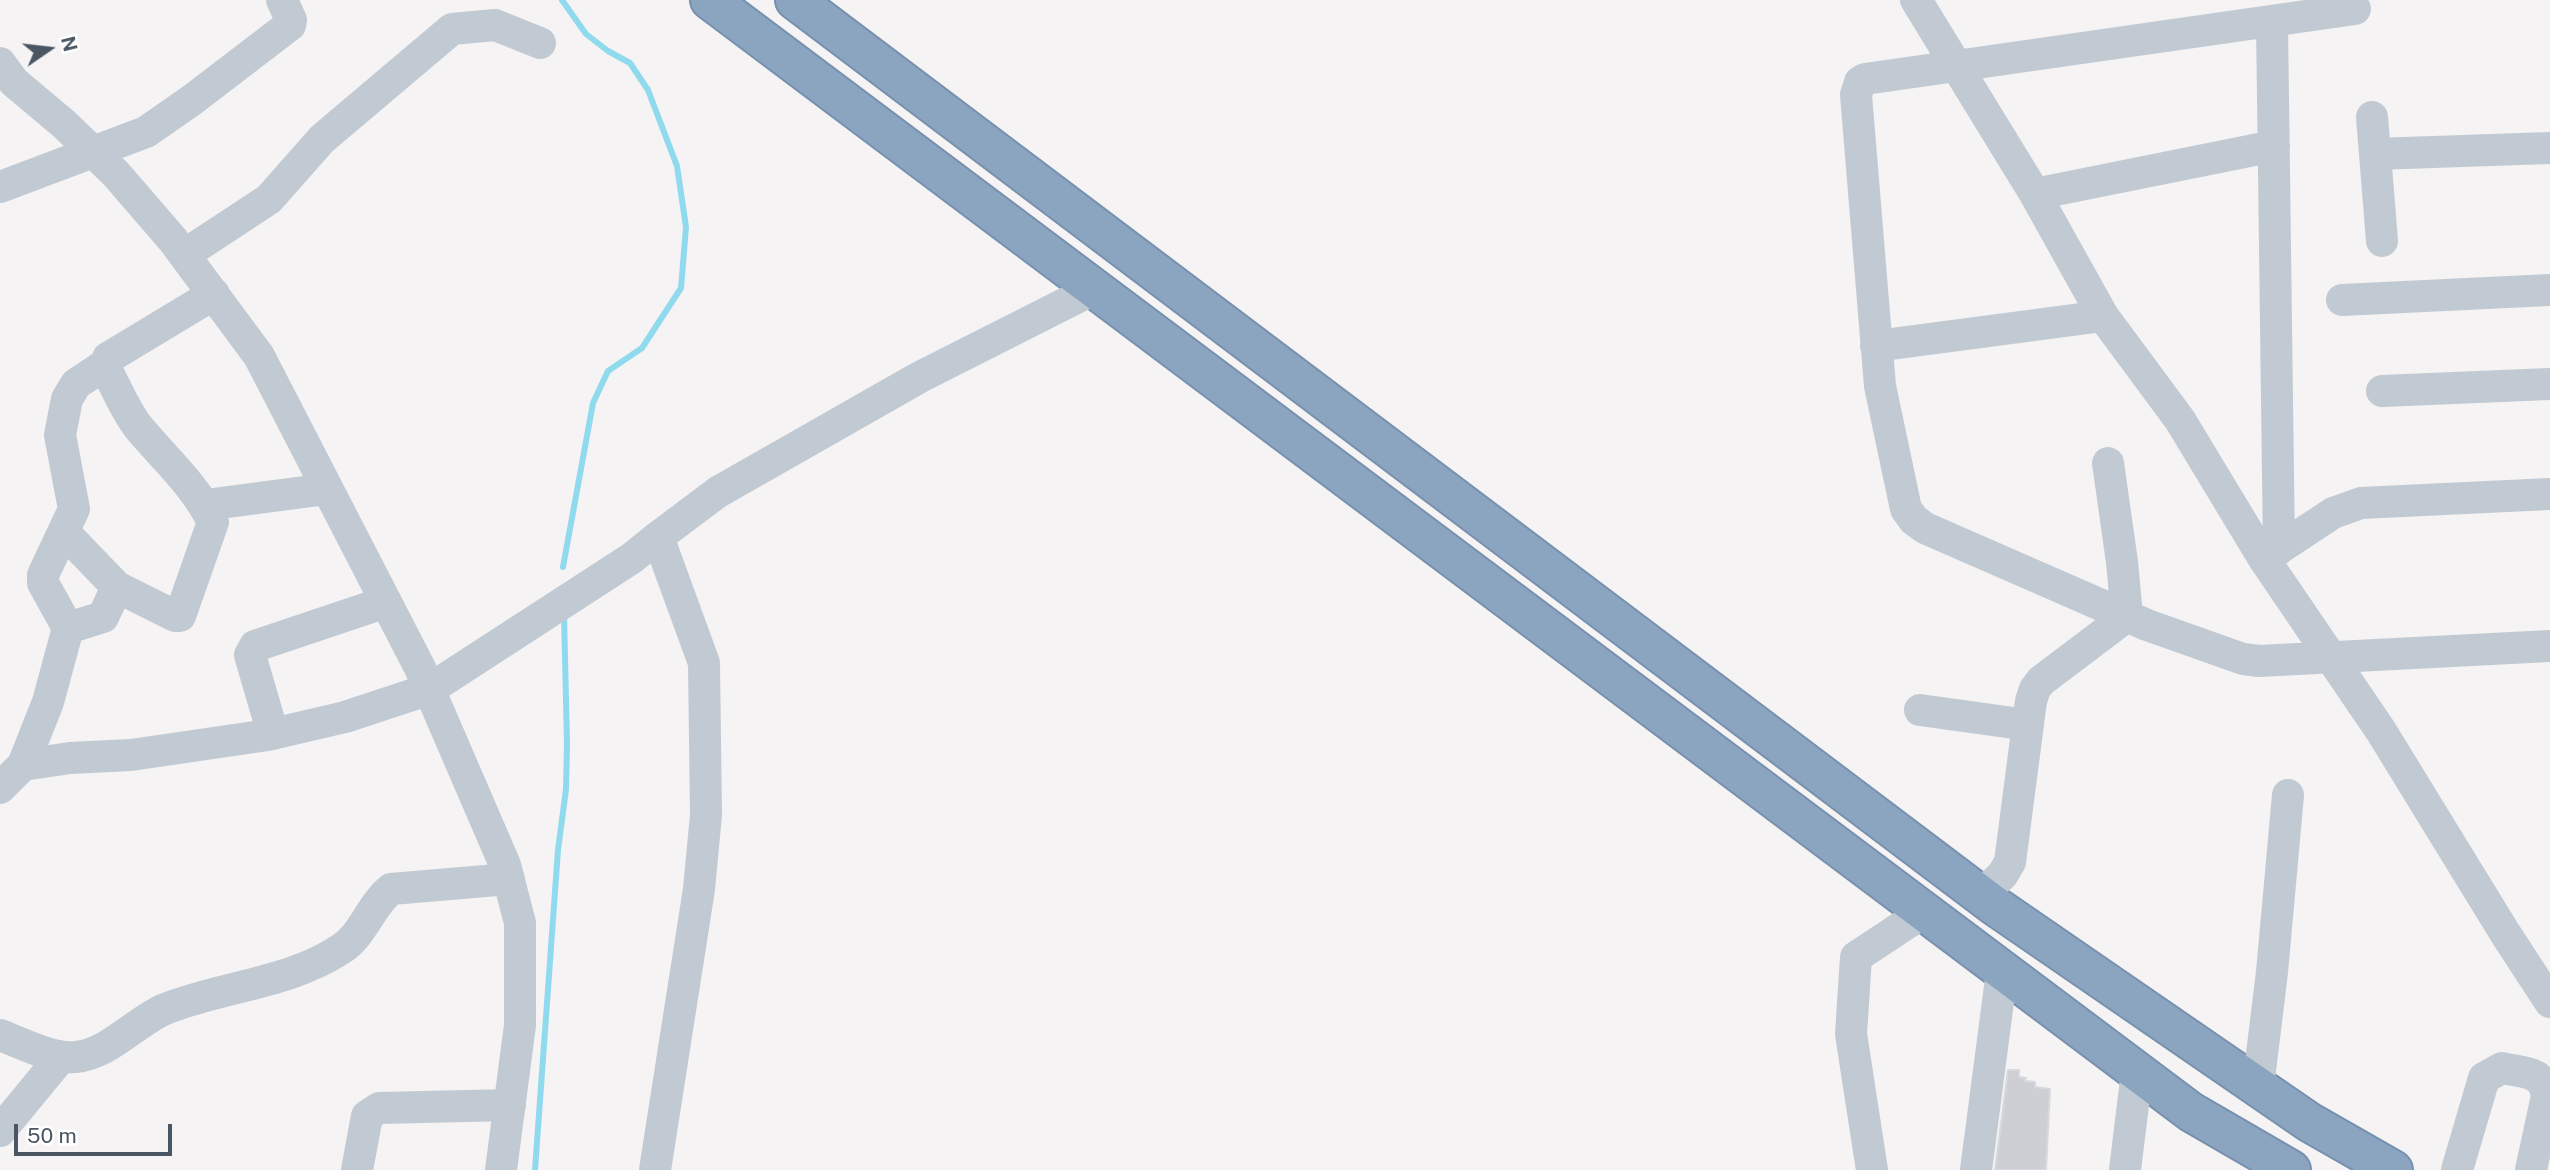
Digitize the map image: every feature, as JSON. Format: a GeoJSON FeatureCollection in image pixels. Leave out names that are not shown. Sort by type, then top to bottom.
{"type":"FeatureCollection","features":[{"type":"Feature","properties":{"kind":"highway"},"geometry":{"type":"LineString","coordinates":[[710,0],[2137,1072],[2191,1112],[2270,1164]]}},
{"type":"Feature","properties":{"kind":"highway"},"geometry":{"type":"LineString","coordinates":[[795,0],[1981,896],[2309,1122],[2393,1170]]}},
{"type":"Feature","properties":{"kind":"street"},"geometry":{"type":"LineString","coordinates":[[0,187],[146,132],[290,25],[291,20],[282,0]]}},
{"type":"Feature","properties":{"kind":"street"},"geometry":{"type":"LineString","coordinates":[[1916,0],[2035,194],[2103,316],[2180,419],[2272,554],[2330,656],[2381,731],[2504,933],[2550,1002]]}},
{"type":"Feature","properties":{"kind":"street"},"geometry":{"type":"LineString","coordinates":[[2355,9],[2272,22],[2230,13],[1955,67],[1865,79],[1860,82],[1856,88],[1880,386],[1906,509],[1914,520],[1925,528],[2127,616],[2215,651],[2243,659],[2259,661],[2550,646]]}},
{"type":"Feature","properties":{"kind":"street"},"geometry":{"type":"LineString","coordinates":[[2272,22],[2272,554]]}},
{"type":"Feature","properties":{"kind":"street"},"geometry":{"type":"LineString","coordinates":[[184,255],[269,199],[322,139],[453,29],[495,25],[540,43]]}},
{"type":"Feature","properties":{"kind":"street"},"geometry":{"type":"LineString","coordinates":[[1,67],[14,82],[116,174],[184,255],[260,356],[429,689],[505,864],[520,923],[520,1025],[501,1170]]}},
{"type":"Feature","properties":{"kind":"street"},"geometry":{"type":"LineString","coordinates":[[2372,117],[2382,241]]}},
{"type":"Feature","properties":{"kind":"street"},"geometry":{"type":"LineString","coordinates":[[2035,194],[2274,146]]}},
{"type":"Feature","properties":{"kind":"street"},"geometry":{"type":"LineString","coordinates":[[2375,154],[2550,148]]}},
{"type":"Feature","properties":{"kind":"street"},"geometry":{"type":"LineString","coordinates":[[23,765],[70,758],[131,755],[273,734],[345,717],[429,689],[632,558],[718,492],[1089,283]]}},
{"type":"Feature","properties":{"kind":"street"},"geometry":{"type":"LineString","coordinates":[[2342,300],[2550,290]]}},
{"type":"Feature","properties":{"kind":"street"},"geometry":{"type":"LineString","coordinates":[[64,532],[117,587],[175,616],[180,615],[213,522],[205,505],[170,461],[137,426],[106,365],[108,359],[214,294]]}},
{"type":"Feature","properties":{"kind":"street"},"geometry":{"type":"LineString","coordinates":[[1876,346],[2103,316]]}},
{"type":"Feature","properties":{"kind":"street"},"geometry":{"type":"LineString","coordinates":[[0,788],[23,765],[48,702],[68,628],[43,583],[43,575],[74,509],[60,429],[67,400],[76,384],[106,365]]}},
{"type":"Feature","properties":{"kind":"street"},"geometry":{"type":"LineString","coordinates":[[2382,391],[2550,384]]}},
{"type":"Feature","properties":{"kind":"street"},"geometry":{"type":"LineString","coordinates":[[2108,463],[2127,616]]}},
{"type":"Feature","properties":{"kind":"street"},"geometry":{"type":"LineString","coordinates":[[205,505],[327,489]]}},
{"type":"Feature","properties":{"kind":"street"},"geometry":{"type":"LineString","coordinates":[[2272,554],[2333,513],[2361,502],[2550,494]]}},
{"type":"Feature","properties":{"kind":"street"},"geometry":{"type":"LineString","coordinates":[[654,1170],[699,889],[706,814],[704,663],[658,537]]}},
{"type":"Feature","properties":{"kind":"street"},"geometry":{"type":"LineString","coordinates":[[68,628],[103,617],[117,587]]}},
{"type":"Feature","properties":{"kind":"street"},"geometry":{"type":"LineString","coordinates":[[273,734],[250,655],[251,649],[386,601]]}},
{"type":"Feature","properties":{"kind":"street"},"geometry":{"type":"LineString","coordinates":[[1981,896],[2003,874],[2010,862],[2031,701],[2035,689],[2041,681],[2127,616]]}},
{"type":"Feature","properties":{"kind":"street"},"geometry":{"type":"LineString","coordinates":[[1920,710],[2028,725]]}},
{"type":"Feature","properties":{"kind":"street"},"geometry":{"type":"LineString","coordinates":[[2258,1087],[2272,972],[2288,795]]}},
{"type":"Feature","properties":{"kind":"street"},"geometry":{"type":"LineString","coordinates":[[0,1035],[61,1057],[93,1053],[166,1009],[295,971],[319,961],[352,941],[362,931],[380,901],[391,889],[509,879]]}},
{"type":"Feature","properties":{"kind":"street"},"geometry":{"type":"LineString","coordinates":[[1872,1170],[1850,1034],[1856,957],[1924,912]]}},
{"type":"Feature","properties":{"kind":"street"},"geometry":{"type":"LineString","coordinates":[[1976,1170],[2002,971]]}},
{"type":"Feature","properties":{"kind":"street"},"geometry":{"type":"LineString","coordinates":[[0,1131],[61,1057]]}},
{"type":"Feature","properties":{"kind":"street"},"geometry":{"type":"LineString","coordinates":[[2457,1170],[2484,1079],[2502,1068],[2536,1076],[2545,1087],[2547,1096],[2531,1170]]}},
{"type":"Feature","properties":{"kind":"street"},"geometry":{"type":"LineString","coordinates":[[2125,1170],[2137,1072]]}},
{"type":"Feature","properties":{"kind":"street"},"geometry":{"type":"LineString","coordinates":[[358,1170],[367,1116],[379,1108],[510,1105]]}},
{"type":"Feature","properties":{"kind":"building"},"geometry":{"type":"Polygon","coordinates":[[[2008,1070],[2019,1070],[2019,1077],[2026,1078],[2025,1081],[2035,1082],[2035,1087],[2050,1089],[2046,1170],[1995,1170],[2008,1070]]]}},
{"type":"Feature","properties":{"kind":"waterway"},"geometry":{"type":"LineString","coordinates":[[562,0],[586,34],[630,63],[648,90],[677,166],[686,227],[681,288],[642,348],[608,371],[593,403],[563,567]]}},
{"type":"Feature","properties":{"kind":"waterway"},"geometry":{"type":"LineString","coordinates":[[535,1170],[558,850],[566,789],[564,614]]}}]}
